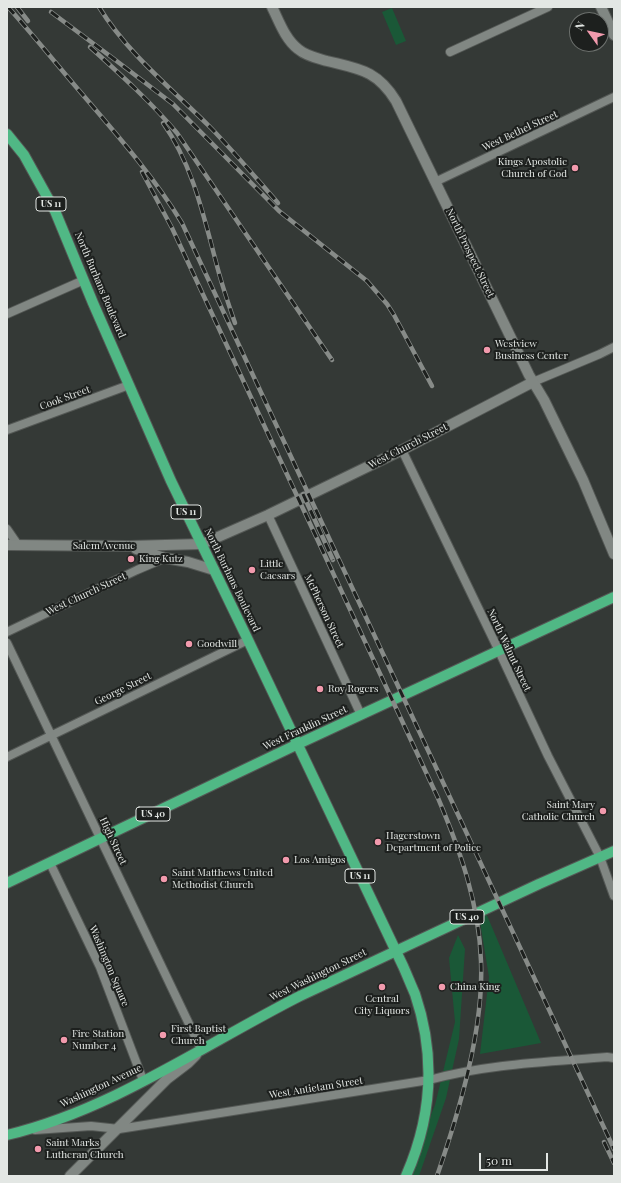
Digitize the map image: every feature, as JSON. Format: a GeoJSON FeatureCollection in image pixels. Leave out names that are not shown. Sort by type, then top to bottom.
{"type":"FeatureCollection","features":[{"type":"Feature","properties":{"kind":"main road","name":"North Prospect Street"},"geometry":{"type":"LineString","coordinates":[[272,7],[284,32],[298,49],[312,57],[362,70],[372,75],[382,82],[396,101],[533,382],[544,400],[583,480],[614,554]]}},
{"type":"Feature","properties":{"kind":"main road"},"geometry":{"type":"LineString","coordinates":[[601,7],[614,35]]}},
{"type":"Feature","properties":{"kind":"main road","name":"North Burhans Boulevard"},"geometry":{"type":"LineString","coordinates":[[7,134],[24,155],[55,211],[171,481],[396,951]]}},
{"type":"Feature","properties":{"kind":"main road","name":"West Church Street"},"geometry":{"type":"LineString","coordinates":[[202,544],[268,515],[402,450],[533,382]]}},
{"type":"Feature","properties":{"kind":"main road","name":"Salem Avenue"},"geometry":{"type":"LineString","coordinates":[[12,545],[128,546],[202,544]]}},
{"type":"Feature","properties":{"kind":"main road"},"geometry":{"type":"LineString","coordinates":[[128,546],[165,558],[188,562],[214,570]]}},
{"type":"Feature","properties":{"kind":"main road","name":"West Franklin Street"},"geometry":{"type":"LineString","coordinates":[[7,883],[298,744],[614,597]]}},
{"type":"Feature","properties":{"kind":"main road","name":"West Washington Street"},"geometry":{"type":"LineString","coordinates":[[70,1176],[119,1129],[167,1079],[188,1063],[201,1049],[270,1011],[614,850]]}},
{"type":"Feature","properties":{"kind":"main road","name":"US 11"},"geometry":{"type":"LineString","coordinates":[[396,951],[415,994],[428,1053],[429,1080],[426,1114],[422,1132],[406,1176]]}},
{"type":"Feature","properties":{"kind":"main road","name":"Washington Avenue"},"geometry":{"type":"LineString","coordinates":[[7,1135],[56,1120],[93,1105],[201,1049]]}},
{"type":"Feature","properties":{"kind":"street"},"geometry":{"type":"LineString","coordinates":[[450,52],[548,7]]}},
{"type":"Feature","properties":{"kind":"street","name":"West Bethel Street"},"geometry":{"type":"LineString","coordinates":[[436,182],[614,98]]}},
{"type":"Feature","properties":{"kind":"street"},"geometry":{"type":"LineString","coordinates":[[7,314],[84,280]]}},
{"type":"Feature","properties":{"kind":"street","name":"West Church Street"},"geometry":{"type":"LineString","coordinates":[[533,382],[614,347]]}},
{"type":"Feature","properties":{"kind":"street","name":"Cook Street"},"geometry":{"type":"LineString","coordinates":[[7,430],[129,385]]}},
{"type":"Feature","properties":{"kind":"street","name":"North Walnut Street"},"geometry":{"type":"LineString","coordinates":[[402,450],[499,650],[548,756],[600,857],[614,896]]}},
{"type":"Feature","properties":{"kind":"street","name":"McPherson Street"},"geometry":{"type":"LineString","coordinates":[[268,515],[361,715]]}},
{"type":"Feature","properties":{"kind":"street"},"geometry":{"type":"LineString","coordinates":[[7,529],[12,545]]}},
{"type":"Feature","properties":{"kind":"street","name":"West Church Street"},"geometry":{"type":"LineString","coordinates":[[7,632],[165,558]]}},
{"type":"Feature","properties":{"kind":"street","name":"George Street"},"geometry":{"type":"LineString","coordinates":[[7,757],[248,640]]}},
{"type":"Feature","properties":{"kind":"street","name":"High Street"},"geometry":{"type":"LineString","coordinates":[[7,643],[201,1049]]}},
{"type":"Feature","properties":{"kind":"street","name":"Washington Square"},"geometry":{"type":"LineString","coordinates":[[50,863],[100,967],[143,1080]]}},
{"type":"Feature","properties":{"kind":"street","name":"West Antietam Street"},"geometry":{"type":"LineString","coordinates":[[22,1131],[91,1126],[119,1129],[429,1080],[447,1075],[510,1065],[612,1056]]}},
{"type":"Feature","properties":{"kind":"green space"},"geometry":{"type":"Polygon","coordinates":[[[392,8],[406,41],[396,45],[382,12],[392,8]]]}},
{"type":"Feature","properties":{"kind":"green space"},"geometry":{"type":"Polygon","coordinates":[[[486,913],[541,1043],[480,1054],[489,977],[479,916],[486,913]]]}},
{"type":"Feature","properties":{"kind":"green space"},"geometry":{"type":"Polygon","coordinates":[[[458,935],[465,949],[459,1039],[446,1098],[419,1176],[406,1176],[435,1105],[455,1022],[449,958],[458,935]]]}},
{"type":"Feature","properties":{"kind":"railway"},"geometry":{"type":"LineString","coordinates":[[8,7],[135,157],[160,189],[182,223],[614,1149]]}},
{"type":"Feature","properties":{"kind":"railway"},"geometry":{"type":"LineString","coordinates":[[17,7],[28,21]]}},
{"type":"Feature","properties":{"kind":"railway"},"geometry":{"type":"LineString","coordinates":[[99,7],[123,40],[137,56],[211,128],[278,203]]}},
{"type":"Feature","properties":{"kind":"railway"},"geometry":{"type":"LineString","coordinates":[[51,12],[173,104],[279,211],[367,281],[387,304],[394,315],[432,386]]}},
{"type":"Feature","properties":{"kind":"railway"},"geometry":{"type":"LineString","coordinates":[[90,47],[146,99],[177,133],[332,360]]}},
{"type":"Feature","properties":{"kind":"railway"},"geometry":{"type":"LineString","coordinates":[[163,123],[182,155],[196,190],[220,277],[235,323]]}},
{"type":"Feature","properties":{"kind":"railway"},"geometry":{"type":"LineString","coordinates":[[142,172],[172,228],[438,798],[454,837],[467,877],[477,918],[481,961],[481,987],[474,1042],[468,1070],[454,1125],[437,1176]]}},
{"type":"Feature","properties":{"kind":"railway"},"geometry":{"type":"LineString","coordinates":[[303,494],[333,560]]}},
{"type":"Feature","properties":{"kind":"railway"},"geometry":{"type":"LineString","coordinates":[[604,1142],[614,1163]]}},
{"type":"Feature","properties":{"kind":"place","name":"Kings Apostolic Church of God"},"geometry":{"type":"Point","coordinates":[575,168]}},
{"type":"Feature","properties":{"kind":"place","name":"Westview Business Center"},"geometry":{"type":"Point","coordinates":[487,350]}},
{"type":"Feature","properties":{"kind":"place","name":"King Kutz"},"geometry":{"type":"Point","coordinates":[131,559]}},
{"type":"Feature","properties":{"kind":"place","name":"Little Caesars"},"geometry":{"type":"Point","coordinates":[252,570]}},
{"type":"Feature","properties":{"kind":"place","name":"Goodwill"},"geometry":{"type":"Point","coordinates":[189,644]}},
{"type":"Feature","properties":{"kind":"place","name":"Roy Rogers"},"geometry":{"type":"Point","coordinates":[320,689]}},
{"type":"Feature","properties":{"kind":"place","name":"Saint Mary Catholic Church"},"geometry":{"type":"Point","coordinates":[603,811]}},
{"type":"Feature","properties":{"kind":"place","name":"Hagerstown Department of Police"},"geometry":{"type":"Point","coordinates":[378,842]}},
{"type":"Feature","properties":{"kind":"place","name":"Los Amigos"},"geometry":{"type":"Point","coordinates":[286,860]}},
{"type":"Feature","properties":{"kind":"place","name":"Saint Matthews United Methodist Church"},"geometry":{"type":"Point","coordinates":[164,879]}},
{"type":"Feature","properties":{"kind":"place","name":"Central City Liquors"},"geometry":{"type":"Point","coordinates":[382,987]}},
{"type":"Feature","properties":{"kind":"place","name":"China King"},"geometry":{"type":"Point","coordinates":[442,987]}},
{"type":"Feature","properties":{"kind":"place","name":"First Baptist Church"},"geometry":{"type":"Point","coordinates":[163,1035]}},
{"type":"Feature","properties":{"kind":"place","name":"Fire Station Number 4"},"geometry":{"type":"Point","coordinates":[64,1040]}},
{"type":"Feature","properties":{"kind":"place","name":"Saint Marks Lutheran Church"},"geometry":{"type":"Point","coordinates":[38,1149]}}]}
